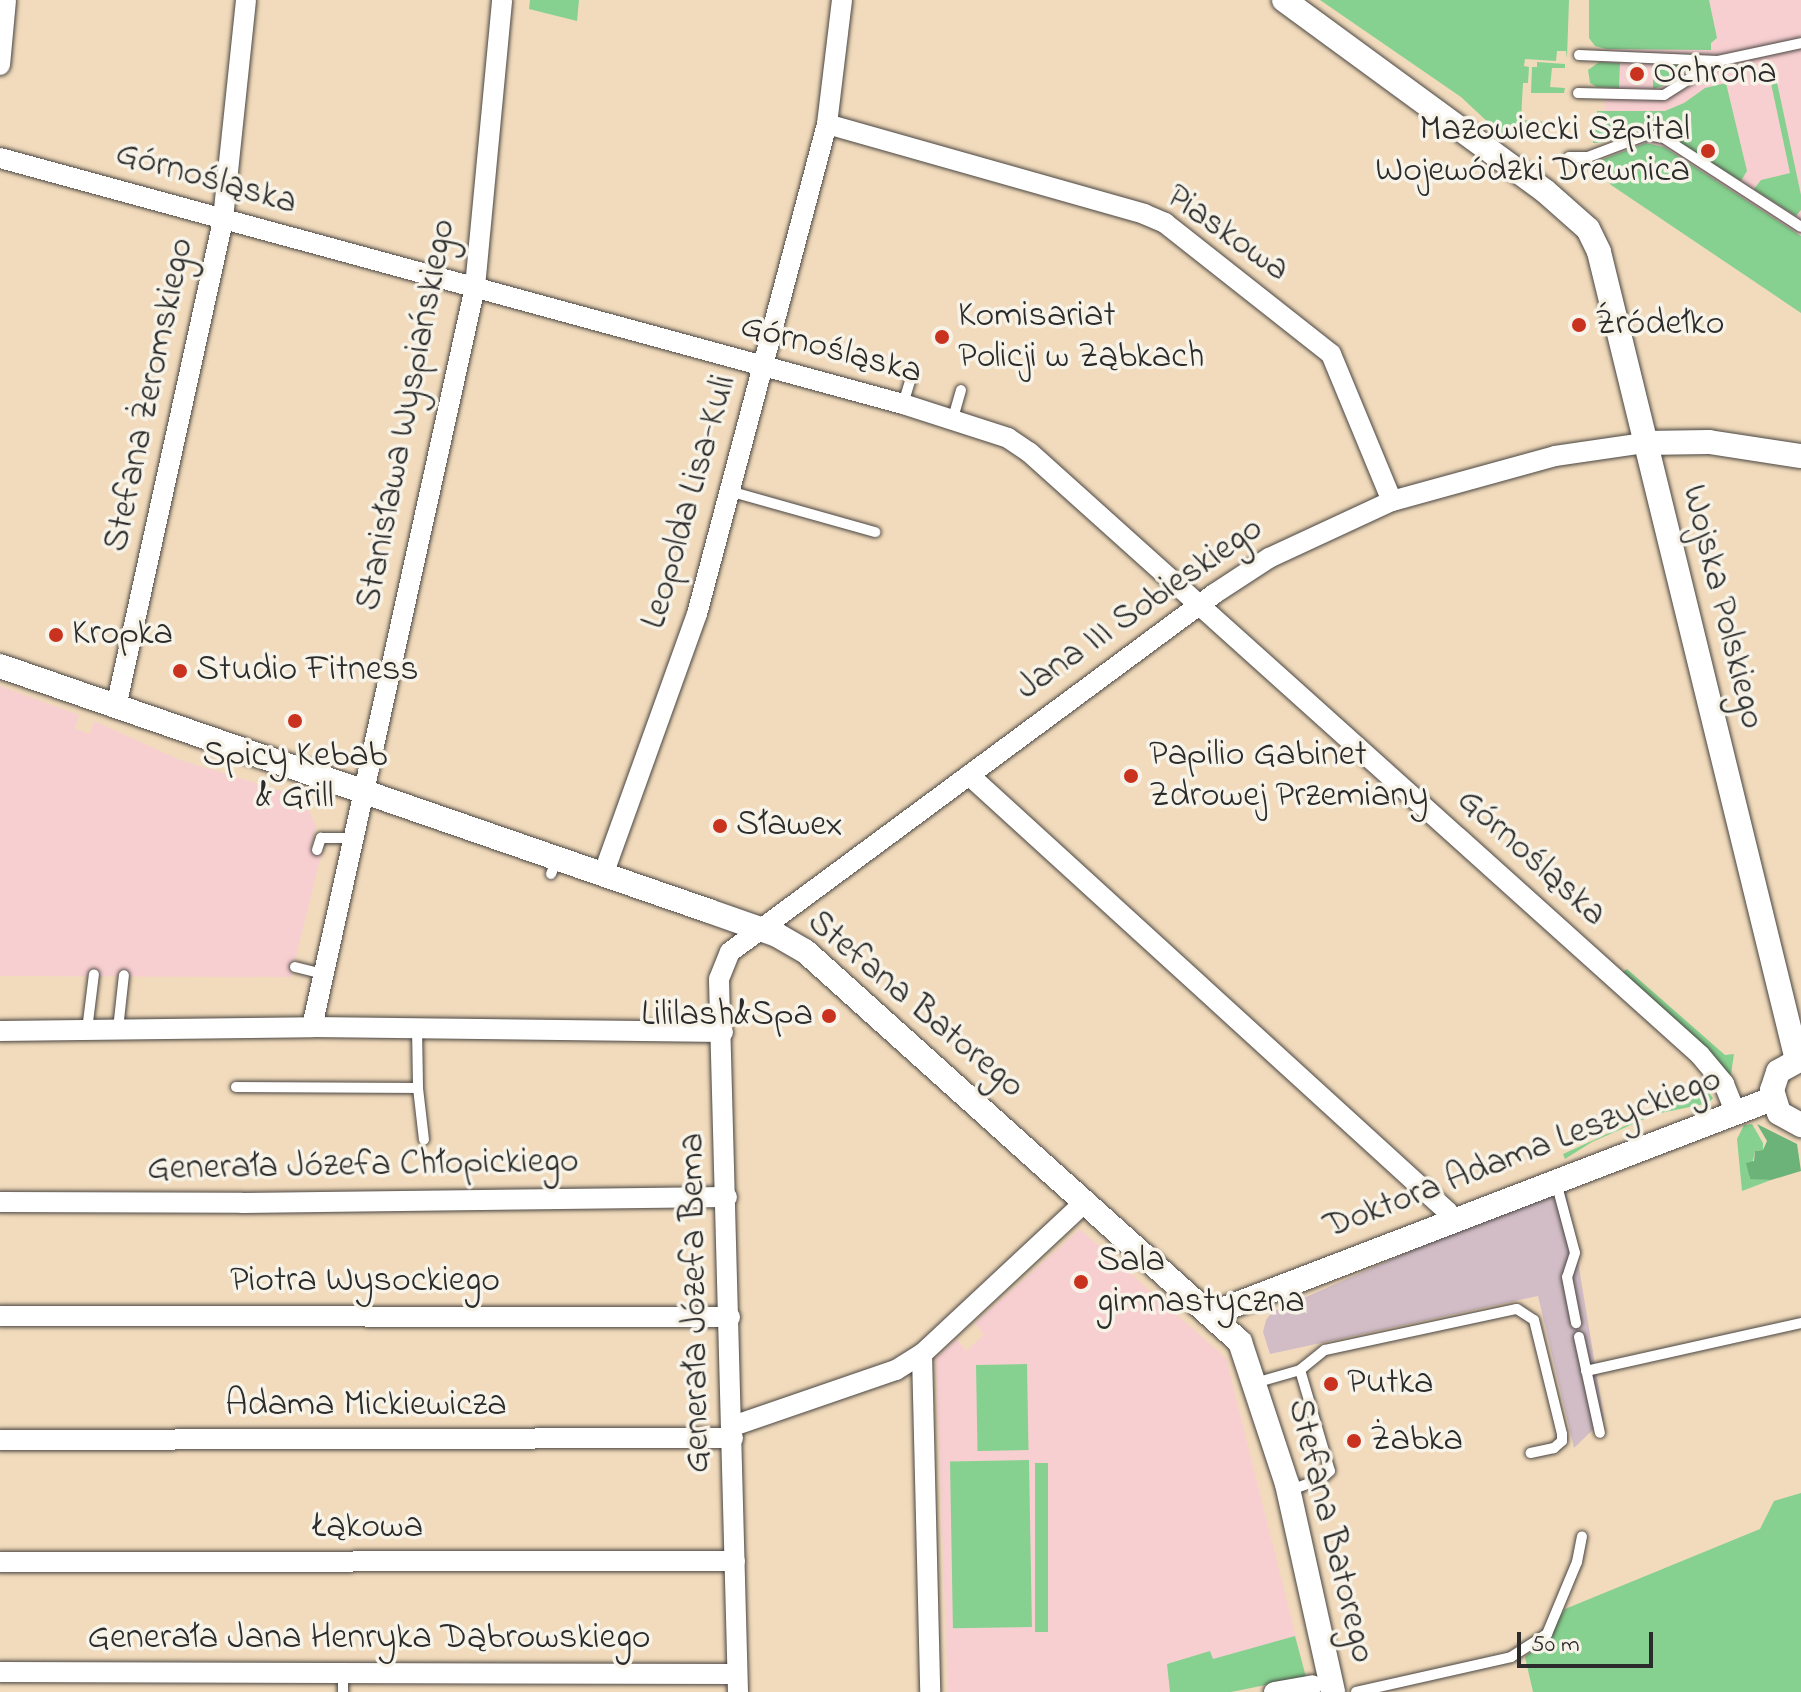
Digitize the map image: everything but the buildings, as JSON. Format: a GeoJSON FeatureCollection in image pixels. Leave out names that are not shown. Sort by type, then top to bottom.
{"type":"FeatureCollection","features":[{"type":"Feature","properties":{"kind":"street"},"geometry":{"type":"LineString","coordinates":[[0,65],[6,0]]}},
{"type":"Feature","properties":{"kind":"street","name":"Stefana Żeromskiego"},"geometry":{"type":"LineString","coordinates":[[116,707],[223,219],[246,0]]}},
{"type":"Feature","properties":{"kind":"street","name":"Stanisława Wyspiańskiego"},"geometry":{"type":"LineString","coordinates":[[312,1027],[475,287],[502,0]]}},
{"type":"Feature","properties":{"kind":"street","name":"Leopolda Lisa-Kuli"},"geometry":{"type":"LineString","coordinates":[[603,875],[697,614],[827,124],[842,0]]}},
{"type":"Feature","properties":{"kind":"street","name":"Wojska Polskiego"},"geometry":{"type":"LineString","coordinates":[[1289,2],[1545,191],[1588,229],[1599,252],[1799,1060]]}},
{"type":"Feature","properties":{"kind":"street","name":"Piaskowa"},"geometry":{"type":"LineString","coordinates":[[827,124],[1144,214],[1165,223],[1331,354],[1392,501]]}},
{"type":"Feature","properties":{"kind":"street","name":"Górnośląska"},"geometry":{"type":"LineString","coordinates":[[0,158],[903,404],[995,432],[1029,452],[1700,1055],[1724,1084],[1735,1111]]}},
{"type":"Feature","properties":{"kind":"street","name":"Jana III Sobieskiego"},"geometry":{"type":"LineString","coordinates":[[760,929],[1200,605],[1269,558],[1392,501],[1555,456],[1644,443],[1709,442],[1801,456]]}},
{"type":"Feature","properties":{"kind":"street","name":"Stefana Batorego"},"geometry":{"type":"LineString","coordinates":[[0,666],[364,793],[554,867],[603,875],[760,929],[805,951],[1240,1342],[1288,1490],[1323,1688]]}},
{"type":"Feature","properties":{"kind":"street"},"geometry":{"type":"LineString","coordinates":[[969,775],[1448,1212],[1452,1223]]}},
{"type":"Feature","properties":{"kind":"street","name":"Generała Józefa Bema"},"geometry":{"type":"LineString","coordinates":[[737,1683],[723,1032],[719,979],[723,965],[739,942],[760,929]]}},
{"type":"Feature","properties":{"kind":"street"},"geometry":{"type":"LineString","coordinates":[[0,1031],[312,1027],[723,1032]]}},
{"type":"Feature","properties":{"kind":"street"},"geometry":{"type":"LineString","coordinates":[[1799,1060],[1778,1072],[1772,1099],[1785,1119],[1801,1125]]}},
{"type":"Feature","properties":{"kind":"street","name":"Doktora Adama Leszyckiego"},"geometry":{"type":"LineString","coordinates":[[1211,1314],[1772,1099]]}},
{"type":"Feature","properties":{"kind":"street","name":"Generała Józefa Chłopickiego"},"geometry":{"type":"LineString","coordinates":[[0,1202],[242,1203],[727,1197]]}},
{"type":"Feature","properties":{"kind":"street","name":"Adama Mickiewicza"},"geometry":{"type":"LineString","coordinates":[[0,1440],[733,1432],[896,1370],[922,1354],[1086,1201]]}},
{"type":"Feature","properties":{"kind":"street","name":"Piotra Wysockiego"},"geometry":{"type":"LineString","coordinates":[[0,1316],[730,1317]]}},
{"type":"Feature","properties":{"kind":"street"},"geometry":{"type":"LineString","coordinates":[[922,1354],[930,1692]]}},
{"type":"Feature","properties":{"kind":"street","name":"Łąkowa"},"geometry":{"type":"LineString","coordinates":[[0,1562],[735,1561]]}},
{"type":"Feature","properties":{"kind":"street","name":"Generała Jana Henryka Dąbrowskiego"},"geometry":{"type":"LineString","coordinates":[[0,1672],[343,1683],[737,1683]]}},
{"type":"Feature","properties":{"kind":"street"},"geometry":{"type":"LineString","coordinates":[[1274,1692],[1323,1688]]}},
{"type":"Feature","properties":{"kind":"lane"},"geometry":{"type":"LineString","coordinates":[[1579,55],[1718,61],[1801,43]]}},
{"type":"Feature","properties":{"kind":"lane"},"geometry":{"type":"LineString","coordinates":[[1578,93],[1664,95],[1718,61]]}},
{"type":"Feature","properties":{"kind":"lane"},"geometry":{"type":"LineString","coordinates":[[1569,157],[1588,157],[1646,135],[1664,138],[1801,227]]}},
{"type":"Feature","properties":{"kind":"lane"},"geometry":{"type":"LineString","coordinates":[[903,404],[911,378]]}},
{"type":"Feature","properties":{"kind":"lane"},"geometry":{"type":"LineString","coordinates":[[953,418],[961,390]]}},
{"type":"Feature","properties":{"kind":"lane"},"geometry":{"type":"LineString","coordinates":[[729,491],[875,532]]}},
{"type":"Feature","properties":{"kind":"lane"},"geometry":{"type":"LineString","coordinates":[[317,850],[321,838],[355,838]]}},
{"type":"Feature","properties":{"kind":"lane"},"geometry":{"type":"LineString","coordinates":[[295,967],[324,974]]}},
{"type":"Feature","properties":{"kind":"lane"},"geometry":{"type":"LineString","coordinates":[[87,1030],[94,974]]}},
{"type":"Feature","properties":{"kind":"lane"},"geometry":{"type":"LineString","coordinates":[[118,1029],[124,975]]}},
{"type":"Feature","properties":{"kind":"lane"},"geometry":{"type":"LineString","coordinates":[[417,1028],[418,1088],[424,1140]]}},
{"type":"Feature","properties":{"kind":"lane"},"geometry":{"type":"LineString","coordinates":[[236,1087],[418,1088]]}},
{"type":"Feature","properties":{"kind":"lane"},"geometry":{"type":"LineString","coordinates":[[1556,1182],[1575,1253],[1567,1277],[1576,1323]]}},
{"type":"Feature","properties":{"kind":"lane"},"geometry":{"type":"LineString","coordinates":[[1255,1383],[1300,1370],[1325,1350],[1517,1309],[1534,1320],[1562,1434],[1562,1441],[1554,1448],[1531,1453]]}},
{"type":"Feature","properties":{"kind":"lane"},"geometry":{"type":"LineString","coordinates":[[1586,1371],[1801,1323]]}},
{"type":"Feature","properties":{"kind":"lane"},"geometry":{"type":"LineString","coordinates":[[1579,1337],[1600,1433]]}},
{"type":"Feature","properties":{"kind":"lane"},"geometry":{"type":"LineString","coordinates":[[1288,1490],[1321,1479],[1330,1471],[1300,1370]]}},
{"type":"Feature","properties":{"kind":"lane"},"geometry":{"type":"LineString","coordinates":[[1356,1692],[1511,1657],[1547,1634],[1577,1562],[1582,1536]]}},
{"type":"Feature","properties":{"kind":"shaded area","name":"Mazowiecki Szpital Wojewódzki Drewnica"},"geometry":{"type":"Polygon","coordinates":[[[1607,0],[1801,0],[1801,313],[1618,156],[1604,125],[1607,0]]]}},
{"type":"Feature","properties":{"kind":"shaded area"},"geometry":{"type":"Polygon","coordinates":[[[0,686],[79,715],[75,729],[90,734],[94,721],[180,760],[302,797],[316,826],[311,849],[322,852],[291,977],[0,976],[0,686]]]}},
{"type":"Feature","properties":{"kind":"shaded area"},"geometry":{"type":"Polygon","coordinates":[[[1565,1183],[1604,1419],[1574,1448],[1538,1296],[1270,1354],[1263,1332],[1272,1312],[1565,1183]]]}},
{"type":"Feature","properties":{"kind":"shaded area"},"geometry":{"type":"Polygon","coordinates":[[[1080,1229],[1226,1358],[1306,1677],[1231,1692],[948,1692],[936,1358],[957,1339],[966,1351],[984,1335],[975,1323],[1080,1229]]]}},
{"type":"Feature","properties":{"kind":"green space"},"geometry":{"type":"Polygon","coordinates":[[[530,0],[579,0],[577,21],[529,9],[530,0]]]}},
{"type":"Feature","properties":{"kind":"green space"},"geometry":{"type":"Polygon","coordinates":[[[1320,0],[1569,0],[1567,58],[1566,51],[1557,51],[1556,61],[1525,59],[1524,66],[1529,67],[1528,83],[1523,83],[1521,120],[1563,123],[1557,127],[1531,125],[1530,129],[1518,122],[1506,139],[1461,97],[1320,0]]]}},
{"type":"Feature","properties":{"kind":"green space"},"geometry":{"type":"Polygon","coordinates":[[[1589,0],[1709,0],[1717,38],[1711,43],[1711,50],[1606,49],[1595,46],[1589,38],[1589,0]]]}},
{"type":"Feature","properties":{"kind":"green space"},"geometry":{"type":"Polygon","coordinates":[[[1537,62],[1565,64],[1565,68],[1552,68],[1550,87],[1565,88],[1564,93],[1531,93],[1532,67],[1537,67],[1537,62]]]}},
{"type":"Feature","properties":{"kind":"green space"},"geometry":{"type":"Polygon","coordinates":[[[1599,62],[1620,63],[1619,88],[1597,87],[1590,83],[1588,70],[1599,62]]]}},
{"type":"Feature","properties":{"kind":"green space"},"geometry":{"type":"Polygon","coordinates":[[[1653,64],[1689,67],[1676,82],[1653,89],[1653,64]]]}},
{"type":"Feature","properties":{"kind":"green space"},"geometry":{"type":"Polygon","coordinates":[[[1775,73],[1801,195],[1801,210],[1796,216],[1754,189],[1761,180],[1790,173],[1769,74],[1775,73]]]}},
{"type":"Feature","properties":{"kind":"green space"},"geometry":{"type":"Polygon","coordinates":[[[1726,83],[1747,171],[1741,181],[1662,131],[1641,129],[1603,143],[1593,143],[1597,111],[1665,111],[1684,103],[1705,88],[1726,83]]]}},
{"type":"Feature","properties":{"kind":"green space"},"geometry":{"type":"Polygon","coordinates":[[[1646,143],[1664,147],[1801,236],[1801,313],[1611,185],[1607,180],[1610,179],[1609,166],[1605,165],[1604,181],[1593,163],[1646,143]]]}},
{"type":"Feature","properties":{"kind":"green space"},"geometry":{"type":"Polygon","coordinates":[[[1627,969],[1725,1055],[1734,1054],[1731,1074],[1727,1077],[1621,973],[1627,969]]]}},
{"type":"Feature","properties":{"kind":"green space"},"geometry":{"type":"Polygon","coordinates":[[[1706,1089],[1713,1098],[1709,1103],[1656,1114],[1592,1142],[1565,1159],[1563,1154],[1706,1089]]]}},
{"type":"Feature","properties":{"kind":"green space"},"geometry":{"type":"Polygon","coordinates":[[[1752,1124],[1763,1143],[1763,1150],[1755,1151],[1749,1178],[1771,1180],[1742,1191],[1737,1139],[1744,1125],[1752,1124]]]}},
{"type":"Feature","properties":{"kind":"green space"},"geometry":{"type":"Polygon","coordinates":[[[1757,1124],[1797,1144],[1801,1171],[1771,1180],[1750,1179],[1746,1163],[1754,1161],[1755,1151],[1763,1150],[1767,1141],[1757,1124]]]}},
{"type":"Feature","properties":{"kind":"green space"},"geometry":{"type":"Polygon","coordinates":[[[1027,1364],[1029,1450],[978,1451],[976,1365],[1027,1364]]]}},
{"type":"Feature","properties":{"kind":"green space"},"geometry":{"type":"Polygon","coordinates":[[[1029,1460],[1032,1627],[953,1628],[950,1461],[1029,1460]]]}},
{"type":"Feature","properties":{"kind":"green space"},"geometry":{"type":"Polygon","coordinates":[[[1035,1463],[1048,1463],[1048,1632],[1035,1632],[1035,1463]]]}},
{"type":"Feature","properties":{"kind":"green space"},"geometry":{"type":"Polygon","coordinates":[[[1801,1493],[1801,1692],[1533,1692],[1525,1657],[1546,1639],[1565,1609],[1760,1529],[1774,1501],[1801,1493]]]}},
{"type":"Feature","properties":{"kind":"green space"},"geometry":{"type":"Polygon","coordinates":[[[1295,1636],[1306,1677],[1231,1692],[1170,1692],[1167,1664],[1210,1651],[1213,1659],[1295,1636]]]}},
{"type":"Feature","properties":{"kind":"place","name":"Ochrona"},"geometry":{"type":"Point","coordinates":[1637,74]}},
{"type":"Feature","properties":{"kind":"place","name":"Mazowiecki Szpital Wojewódzki Drewnica"},"geometry":{"type":"Point","coordinates":[1708,151]}},
{"type":"Feature","properties":{"kind":"place","name":"Źródełko"},"geometry":{"type":"Point","coordinates":[1579,325]}},
{"type":"Feature","properties":{"kind":"place","name":"Komisariat Policji w Ząbkach"},"geometry":{"type":"Point","coordinates":[942,337]}},
{"type":"Feature","properties":{"kind":"place","name":"Kropka"},"geometry":{"type":"Point","coordinates":[56,635]}},
{"type":"Feature","properties":{"kind":"place","name":"Studio Fitness"},"geometry":{"type":"Point","coordinates":[180,671]}},
{"type":"Feature","properties":{"kind":"place","name":"Spicy Kebab & Grill"},"geometry":{"type":"Point","coordinates":[295,721]}},
{"type":"Feature","properties":{"kind":"place","name":"Papilio Gabinet Zdrowej Przemiany"},"geometry":{"type":"Point","coordinates":[1131,776]}},
{"type":"Feature","properties":{"kind":"place","name":"Sławex"},"geometry":{"type":"Point","coordinates":[720,826]}},
{"type":"Feature","properties":{"kind":"place","name":"Lililash&Spa"},"geometry":{"type":"Point","coordinates":[829,1016]}},
{"type":"Feature","properties":{"kind":"place","name":"Sala gimnastyczna"},"geometry":{"type":"Point","coordinates":[1081,1282]}},
{"type":"Feature","properties":{"kind":"place","name":"Putka"},"geometry":{"type":"Point","coordinates":[1331,1384]}},
{"type":"Feature","properties":{"kind":"place","name":"Żabka"},"geometry":{"type":"Point","coordinates":[1354,1441]}}]}
